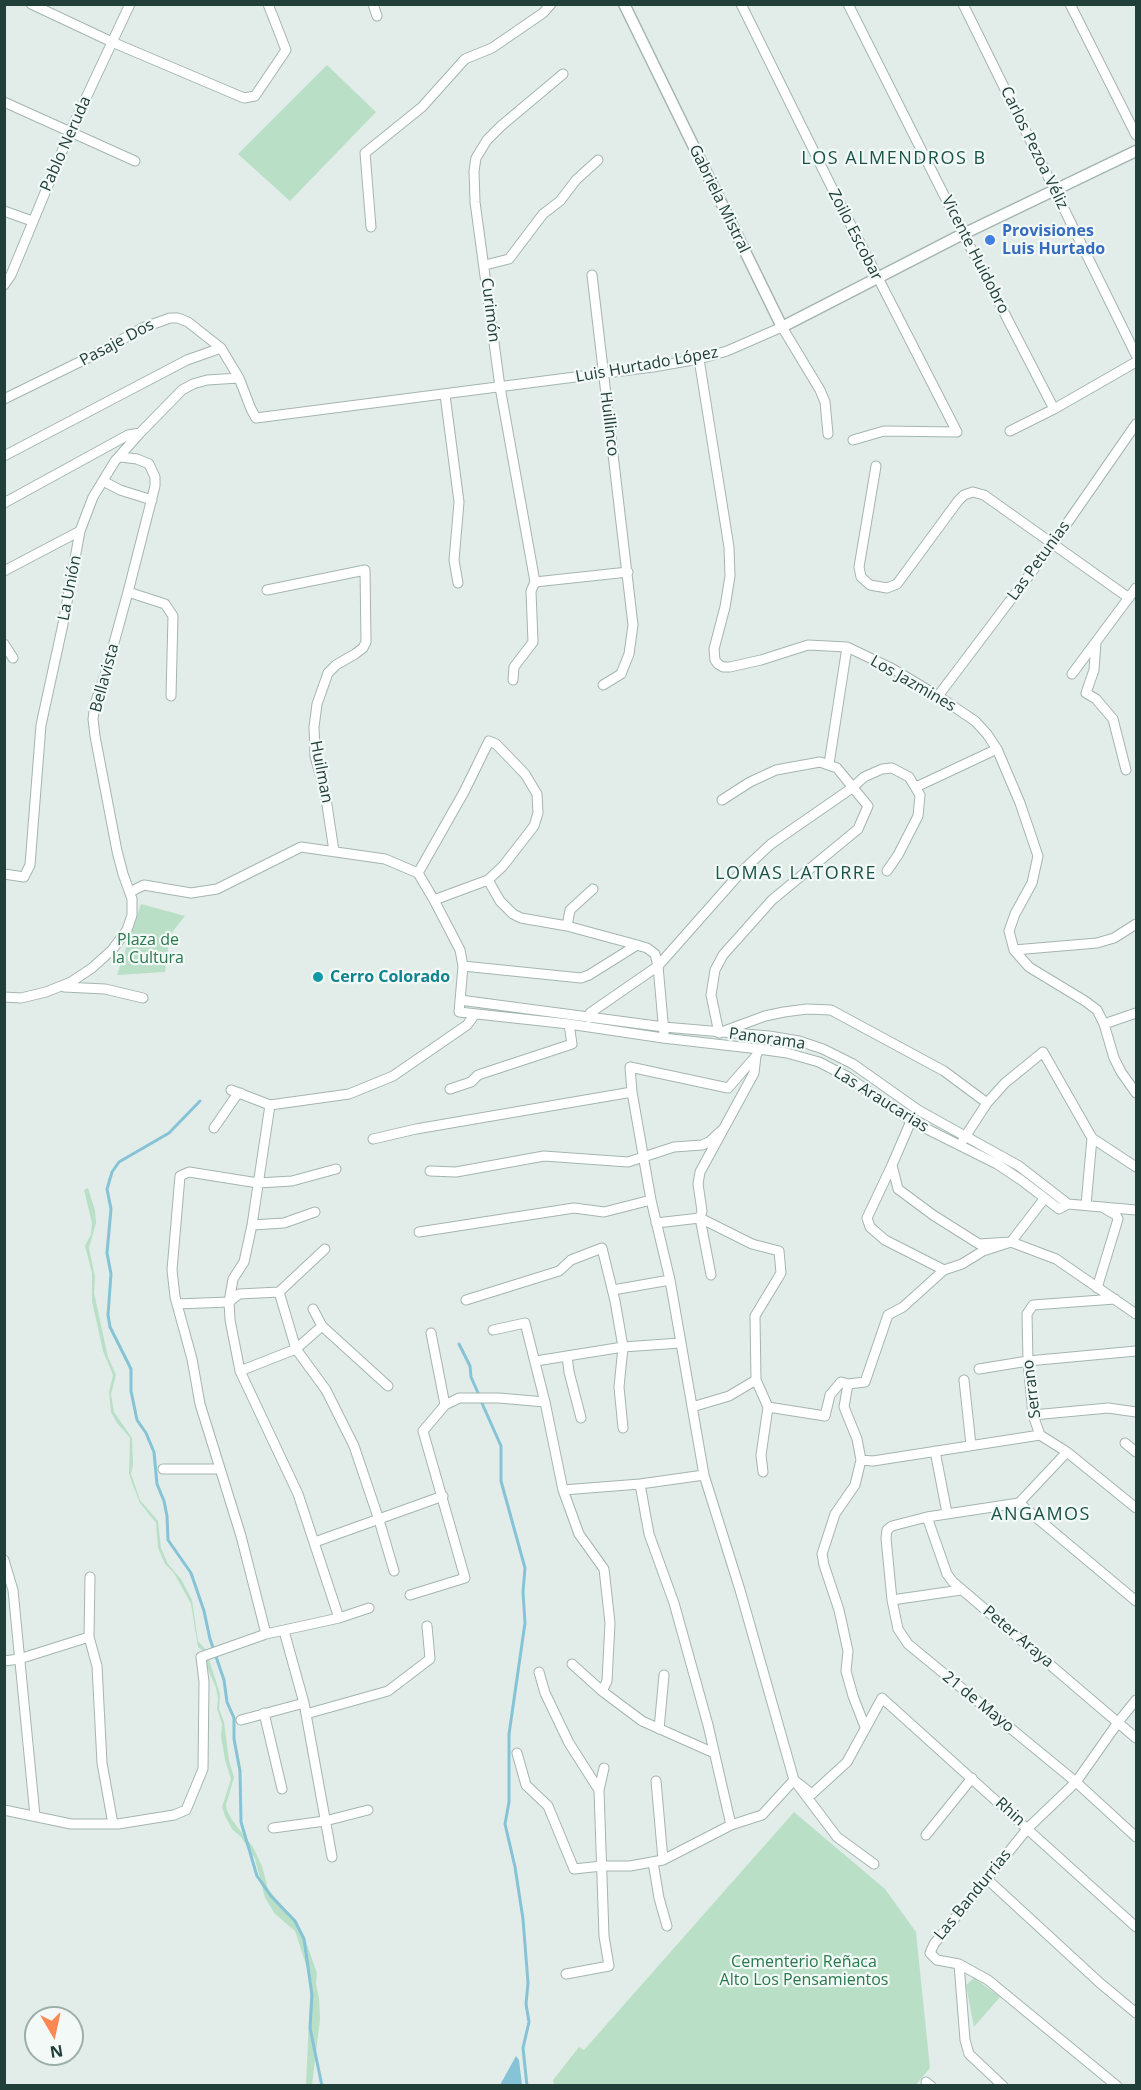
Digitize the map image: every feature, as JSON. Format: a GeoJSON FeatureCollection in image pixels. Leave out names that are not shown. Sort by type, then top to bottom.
{"type":"FeatureCollection","features":[{"type":"Feature","properties":{"kind":"street"},"geometry":{"type":"LineString","coordinates":[[31,4],[112,42],[244,98],[255,96],[286,50],[268,4]]}},
{"type":"Feature","properties":{"kind":"street","name":"Pablo Neruda"},"geometry":{"type":"LineString","coordinates":[[4,285],[11,275],[70,132],[130,4]]}},
{"type":"Feature","properties":{"kind":"street"},"geometry":{"type":"LineString","coordinates":[[373,4],[377,16]]}},
{"type":"Feature","properties":{"kind":"street"},"geometry":{"type":"LineString","coordinates":[[371,227],[365,153],[422,107],[465,59],[492,48],[543,13],[551,4]]}},
{"type":"Feature","properties":{"kind":"street","name":"Gabriela Mistral"},"geometry":{"type":"LineString","coordinates":[[624,4],[782,327],[820,390],[825,402],[828,434]]}},
{"type":"Feature","properties":{"kind":"street","name":"Zoilo Escobar"},"geometry":{"type":"LineString","coordinates":[[741,4],[957,432],[884,431],[852,440]]}},
{"type":"Feature","properties":{"kind":"street","name":"Vicente Huidobro"},"geometry":{"type":"LineString","coordinates":[[848,4],[1054,409]]}},
{"type":"Feature","properties":{"kind":"street","name":"Carlos Pezoa Véliz"},"geometry":{"type":"LineString","coordinates":[[963,4],[1137,355]]}},
{"type":"Feature","properties":{"kind":"street"},"geometry":{"type":"LineString","coordinates":[[1071,4],[1137,135]]}},
{"type":"Feature","properties":{"kind":"street","name":"Curimón"},"geometry":{"type":"LineString","coordinates":[[513,680],[514,667],[533,642],[531,591],[535,582],[500,387],[475,202],[474,171],[476,158],[487,140],[563,74]]}},
{"type":"Feature","properties":{"kind":"street"},"geometry":{"type":"LineString","coordinates":[[4,102],[135,161]]}},
{"type":"Feature","properties":{"kind":"street","name":"Luis Hurtado López"},"geometry":{"type":"LineString","coordinates":[[256,418],[602,375],[699,359],[727,351],[782,327],[1137,151]]}},
{"type":"Feature","properties":{"kind":"street"},"geometry":{"type":"LineString","coordinates":[[485,265],[509,259],[539,218],[560,201],[576,180],[598,160]]}},
{"type":"Feature","properties":{"kind":"street"},"geometry":{"type":"LineString","coordinates":[[4,211],[32,221]]}},
{"type":"Feature","properties":{"kind":"street","name":"Huillinco"},"geometry":{"type":"LineString","coordinates":[[592,275],[633,625],[629,654],[621,674],[603,685]]}},
{"type":"Feature","properties":{"kind":"street","name":"Pasaje Dos"},"geometry":{"type":"LineString","coordinates":[[4,399],[38,384],[161,319],[178,318],[188,322],[221,348],[239,378],[256,418]]}},
{"type":"Feature","properties":{"kind":"street"},"geometry":{"type":"LineString","coordinates":[[4,456],[187,360],[221,348]]}},
{"type":"Feature","properties":{"kind":"street","name":"Los Jazmines"},"geometry":{"type":"LineString","coordinates":[[699,359],[729,547],[730,576],[714,649],[715,660],[723,667],[730,668],[808,645],[847,647],[893,669],[975,721],[997,749],[1023,811],[1038,856],[1032,883],[1015,914],[1009,931],[1014,951]]}},
{"type":"Feature","properties":{"kind":"street"},"geometry":{"type":"LineString","coordinates":[[1010,431],[1137,362]]}},
{"type":"Feature","properties":{"kind":"street","name":"La Unión"},"geometry":{"type":"LineString","coordinates":[[4,874],[24,877],[30,865],[41,725],[80,531],[93,496],[111,467],[182,390],[207,380],[239,378]]}},
{"type":"Feature","properties":{"kind":"street"},"geometry":{"type":"LineString","coordinates":[[445,395],[459,502],[454,560],[458,583]]}},
{"type":"Feature","properties":{"kind":"street","name":"Las Petunias"},"geometry":{"type":"LineString","coordinates":[[938,696],[1052,545],[1137,423]]}},
{"type":"Feature","properties":{"kind":"street"},"geometry":{"type":"LineString","coordinates":[[4,502],[128,435],[140,433]]}},
{"type":"Feature","properties":{"kind":"street","name":"Bellavista"},"geometry":{"type":"LineString","coordinates":[[58,987],[71,982],[92,968],[127,930],[132,915],[130,892],[117,851],[93,719],[95,704],[129,592],[152,500],[155,477],[149,464],[137,459],[121,457]]}},
{"type":"Feature","properties":{"kind":"street"},"geometry":{"type":"LineString","coordinates":[[876,466],[859,567],[861,577],[870,585],[886,588],[897,584],[958,501],[964,495],[973,492],[984,495],[1129,598]]}},
{"type":"Feature","properties":{"kind":"street"},"geometry":{"type":"LineString","coordinates":[[103,481],[120,490],[152,500]]}},
{"type":"Feature","properties":{"kind":"street"},"geometry":{"type":"LineString","coordinates":[[4,571],[80,531]]}},
{"type":"Feature","properties":{"kind":"street","name":"Huilman"},"geometry":{"type":"LineString","coordinates":[[267,590],[365,570],[366,642],[363,648],[336,665],[328,673],[317,704],[314,727],[315,756],[325,792],[334,851]]}},
{"type":"Feature","properties":{"kind":"street"},"geometry":{"type":"LineString","coordinates":[[535,582],[628,572]]}},
{"type":"Feature","properties":{"kind":"street"},"geometry":{"type":"LineString","coordinates":[[1072,674],[1137,588]]}},
{"type":"Feature","properties":{"kind":"street"},"geometry":{"type":"LineString","coordinates":[[129,592],[165,604],[173,616],[171,696]]}},
{"type":"Feature","properties":{"kind":"street"},"geometry":{"type":"LineString","coordinates":[[1096,642],[1094,670],[1086,693],[1096,699],[1113,719],[1126,770]]}},
{"type":"Feature","properties":{"kind":"street"},"geometry":{"type":"LineString","coordinates":[[4,644],[13,658]]}},
{"type":"Feature","properties":{"kind":"street"},"geometry":{"type":"LineString","coordinates":[[829,764],[847,647]]}},
{"type":"Feature","properties":{"kind":"street"},"geometry":{"type":"LineString","coordinates":[[418,873],[464,792],[489,741],[496,744],[525,774],[537,794],[538,813],[534,826],[503,866],[488,880],[434,900]]}},
{"type":"Feature","properties":{"kind":"street"},"geometry":{"type":"LineString","coordinates":[[916,787],[997,749]]}},
{"type":"Feature","properties":{"kind":"street"},"geometry":{"type":"LineString","coordinates":[[722,800],[761,776],[776,770],[820,762],[837,768],[868,806],[858,829],[772,900],[723,955],[715,970],[711,995],[719,1033],[765,1016],[784,1012],[807,1009],[831,1010],[944,1071],[987,1103]]}},
{"type":"Feature","properties":{"kind":"street"},"geometry":{"type":"LineString","coordinates":[[589,1018],[590,1013],[658,966],[742,872],[771,844],[852,788],[864,777],[872,772],[892,768],[909,777],[920,795],[918,816],[887,871]]}},
{"type":"Feature","properties":{"kind":"street"},"geometry":{"type":"LineString","coordinates":[[130,892],[144,885],[191,892],[217,889],[301,847],[385,859],[418,873],[434,900],[460,950],[463,966],[460,1000]]}},
{"type":"Feature","properties":{"kind":"street"},"geometry":{"type":"LineString","coordinates":[[488,880],[500,902],[521,918],[567,926],[647,948],[655,954],[664,1027],[663,1038]]}},
{"type":"Feature","properties":{"kind":"street"},"geometry":{"type":"LineString","coordinates":[[567,926],[570,910],[592,889]]}},
{"type":"Feature","properties":{"kind":"street"},"geometry":{"type":"LineString","coordinates":[[1014,951],[1097,943],[1114,938],[1137,924]]}},
{"type":"Feature","properties":{"kind":"street"},"geometry":{"type":"LineString","coordinates":[[463,966],[581,978],[637,945]]}},
{"type":"Feature","properties":{"kind":"street"},"geometry":{"type":"LineString","coordinates":[[1014,951],[1029,967],[1097,1010],[1121,1072],[1137,1094]]}},
{"type":"Feature","properties":{"kind":"street"},"geometry":{"type":"LineString","coordinates":[[4,997],[21,998],[58,987],[105,989],[143,998]]}},
{"type":"Feature","properties":{"kind":"street","name":"Panorama"},"geometry":{"type":"LineString","coordinates":[[460,1000],[664,1027],[769,1036],[799,1041],[823,1049],[853,1064],[918,1110],[1019,1166],[1068,1204]]}},
{"type":"Feature","properties":{"kind":"street","name":"Las Araucarias"},"geometry":{"type":"LineString","coordinates":[[460,1000],[459,1012],[570,1024],[758,1052],[787,1053],[819,1062],[848,1077],[911,1121],[997,1164],[1059,1209],[1068,1204]]}},
{"type":"Feature","properties":{"kind":"street"},"geometry":{"type":"LineString","coordinates":[[1104,1024],[1137,1013]]}},
{"type":"Feature","properties":{"kind":"street"},"geometry":{"type":"LineString","coordinates":[[214,1128],[236,1096],[236,1091],[270,1105],[349,1094],[393,1076],[467,1025],[475,1014]]}},
{"type":"Feature","properties":{"kind":"street"},"geometry":{"type":"LineString","coordinates":[[450,1089],[471,1082],[478,1075],[572,1044],[570,1024]]}},
{"type":"Feature","properties":{"kind":"street"},"geometry":{"type":"LineString","coordinates":[[758,1052],[728,1088],[630,1067],[632,1092],[651,1200],[670,1280],[704,1475],[740,1590],[794,1780],[837,1837],[874,1864]]}},
{"type":"Feature","properties":{"kind":"street"},"geometry":{"type":"LineString","coordinates":[[711,1275],[700,1218],[702,1211],[698,1184],[700,1172],[754,1072],[758,1052]]}},
{"type":"Feature","properties":{"kind":"street"},"geometry":{"type":"LineString","coordinates":[[961,1147],[965,1136],[987,1103],[1005,1083],[1043,1052],[1092,1138],[1137,1167]]}},
{"type":"Feature","properties":{"kind":"street"},"geometry":{"type":"LineString","coordinates":[[373,1139],[416,1129],[632,1092]]}},
{"type":"Feature","properties":{"kind":"street"},"geometry":{"type":"LineString","coordinates":[[270,1105],[252,1225],[244,1262],[233,1280],[229,1302],[230,1320],[240,1371],[298,1494],[339,1618]]}},
{"type":"Feature","properties":{"kind":"street"},"geometry":{"type":"LineString","coordinates":[[911,1121],[867,1218],[870,1227],[885,1240],[944,1270]]}},
{"type":"Feature","properties":{"kind":"street"},"geometry":{"type":"LineString","coordinates":[[430,1171],[456,1172],[544,1156],[628,1162],[674,1147],[702,1145],[722,1130]]}},
{"type":"Feature","properties":{"kind":"street"},"geometry":{"type":"LineString","coordinates":[[1086,1205],[1092,1138]]}},
{"type":"Feature","properties":{"kind":"street"},"geometry":{"type":"LineString","coordinates":[[892,1165],[898,1189],[933,1215],[979,1244],[1011,1242],[1056,1259],[1137,1314]]}},
{"type":"Feature","properties":{"kind":"street"},"geometry":{"type":"LineString","coordinates":[[266,1634],[241,1536],[200,1404],[192,1359],[177,1304],[172,1270],[180,1176],[189,1172],[258,1183],[292,1181],[336,1169]]}},
{"type":"Feature","properties":{"kind":"street"},"geometry":{"type":"LineString","coordinates":[[768,1407],[825,1416],[830,1395],[841,1382],[864,1383],[888,1315],[903,1307],[944,1270],[962,1264],[983,1251],[1011,1242],[1044,1199]]}},
{"type":"Feature","properties":{"kind":"street"},"geometry":{"type":"LineString","coordinates":[[419,1232],[574,1209],[604,1212],[651,1200]]}},
{"type":"Feature","properties":{"kind":"street"},"geometry":{"type":"LineString","coordinates":[[1068,1204],[1137,1210]]}},
{"type":"Feature","properties":{"kind":"street"},"geometry":{"type":"LineString","coordinates":[[1097,1288],[1118,1219],[1116,1215],[1102,1206]]}},
{"type":"Feature","properties":{"kind":"street"},"geometry":{"type":"LineString","coordinates":[[252,1225],[284,1223],[315,1212]]}},
{"type":"Feature","properties":{"kind":"street"},"geometry":{"type":"LineString","coordinates":[[656,1223],[700,1218],[752,1244],[779,1251],[781,1272],[755,1316],[756,1380],[768,1407],[761,1455],[763,1472]]}},
{"type":"Feature","properties":{"kind":"street"},"geometry":{"type":"LineString","coordinates":[[466,1300],[559,1271],[571,1260],[602,1248],[613,1290],[623,1347],[619,1387],[623,1428]]}},
{"type":"Feature","properties":{"kind":"street"},"geometry":{"type":"LineString","coordinates":[[177,1304],[229,1302],[239,1294],[279,1292],[325,1249]]}},
{"type":"Feature","properties":{"kind":"street"},"geometry":{"type":"LineString","coordinates":[[613,1290],[670,1280]]}},
{"type":"Feature","properties":{"kind":"street"},"geometry":{"type":"LineString","coordinates":[[279,1292],[296,1349],[326,1390],[354,1446],[394,1571]]}},
{"type":"Feature","properties":{"kind":"street","name":"Serrano"},"geometry":{"type":"LineString","coordinates":[[1116,1299],[1033,1305],[1027,1314],[1033,1415],[1040,1435],[1067,1452],[1137,1508]]}},
{"type":"Feature","properties":{"kind":"street"},"geometry":{"type":"LineString","coordinates":[[312,1309],[322,1326],[388,1386]]}},
{"type":"Feature","properties":{"kind":"street"},"geometry":{"type":"LineString","coordinates":[[493,1330],[525,1323],[536,1361],[563,1490],[579,1534],[604,1569],[610,1623],[607,1681],[602,1691]]}},
{"type":"Feature","properties":{"kind":"street"},"geometry":{"type":"LineString","coordinates":[[240,1371],[296,1349],[322,1326]]}},
{"type":"Feature","properties":{"kind":"street"},"geometry":{"type":"LineString","coordinates":[[431,1333],[445,1405]]}},
{"type":"Feature","properties":{"kind":"street"},"geometry":{"type":"LineString","coordinates":[[536,1361],[623,1347],[680,1343]]}},
{"type":"Feature","properties":{"kind":"street"},"geometry":{"type":"LineString","coordinates":[[979,1369],[1028,1361],[1137,1352]]}},
{"type":"Feature","properties":{"kind":"street"},"geometry":{"type":"LineString","coordinates":[[567,1356],[568,1372],[581,1418]]}},
{"type":"Feature","properties":{"kind":"street"},"geometry":{"type":"LineString","coordinates":[[692,1407],[729,1396],[756,1380]]}},
{"type":"Feature","properties":{"kind":"street"},"geometry":{"type":"LineString","coordinates":[[964,1380],[971,1445]]}},
{"type":"Feature","properties":{"kind":"street"},"geometry":{"type":"LineString","coordinates":[[794,1780],[812,1794],[847,1762],[865,1727],[846,1671],[848,1651],[839,1610],[822,1554],[835,1514],[855,1485],[861,1460],[857,1439],[844,1407],[848,1384]]}},
{"type":"Feature","properties":{"kind":"street"},"geometry":{"type":"LineString","coordinates":[[410,1595],[465,1578],[423,1431],[445,1405],[459,1398],[499,1398],[545,1402]]}},
{"type":"Feature","properties":{"kind":"street"},"geometry":{"type":"LineString","coordinates":[[1033,1415],[1108,1408],[1137,1412]]}},
{"type":"Feature","properties":{"kind":"street"},"geometry":{"type":"LineString","coordinates":[[861,1460],[873,1461],[1040,1435]]}},
{"type":"Feature","properties":{"kind":"street"},"geometry":{"type":"LineString","coordinates":[[935,1451],[947,1513]]}},
{"type":"Feature","properties":{"kind":"street"},"geometry":{"type":"LineString","coordinates":[[927,1517],[1019,1503],[1067,1452]]}},
{"type":"Feature","properties":{"kind":"street"},"geometry":{"type":"LineString","coordinates":[[163,1469],[219,1469]]}},
{"type":"Feature","properties":{"kind":"street"},"geometry":{"type":"LineString","coordinates":[[563,1490],[640,1484],[704,1475]]}},
{"type":"Feature","properties":{"kind":"street"},"geometry":{"type":"LineString","coordinates":[[640,1484],[649,1534],[674,1603],[708,1725],[730,1825]]}},
{"type":"Feature","properties":{"kind":"street"},"geometry":{"type":"LineString","coordinates":[[315,1542],[443,1496]]}},
{"type":"Feature","properties":{"kind":"street"},"geometry":{"type":"LineString","coordinates":[[1019,1503],[1137,1601]]}},
{"type":"Feature","properties":{"kind":"street","name":"21 de Mayo"},"geometry":{"type":"LineString","coordinates":[[927,1517],[892,1526],[887,1530],[892,1600],[898,1629],[908,1644],[1076,1782],[1137,1837]]}},
{"type":"Feature","properties":{"kind":"street","name":"Peter Araya"},"geometry":{"type":"LineString","coordinates":[[927,1517],[947,1574],[953,1582],[1137,1738]]}},
{"type":"Feature","properties":{"kind":"street"},"geometry":{"type":"LineString","coordinates":[[4,1560],[13,1590],[35,1816]]}},
{"type":"Feature","properties":{"kind":"street"},"geometry":{"type":"LineString","coordinates":[[90,1577],[89,1637],[97,1666],[102,1763],[113,1824]]}},
{"type":"Feature","properties":{"kind":"street"},"geometry":{"type":"LineString","coordinates":[[892,1600],[962,1590]]}},
{"type":"Feature","properties":{"kind":"street"},"geometry":{"type":"LineString","coordinates":[[4,1810],[71,1824],[113,1824],[174,1815],[186,1810],[203,1769],[204,1682],[201,1657],[266,1634],[339,1618],[369,1608]]}},
{"type":"Feature","properties":{"kind":"street"},"geometry":{"type":"LineString","coordinates":[[306,1714],[388,1690],[430,1659],[427,1626]]}},
{"type":"Feature","properties":{"kind":"street"},"geometry":{"type":"LineString","coordinates":[[284,1631],[304,1703],[332,1857]]}},
{"type":"Feature","properties":{"kind":"street"},"geometry":{"type":"LineString","coordinates":[[4,1661],[19,1659],[89,1637]]}},
{"type":"Feature","properties":{"kind":"street"},"geometry":{"type":"LineString","coordinates":[[572,1664],[602,1691],[642,1721],[714,1753]]}},
{"type":"Feature","properties":{"kind":"street"},"geometry":{"type":"LineString","coordinates":[[539,1672],[545,1693],[569,1743],[599,1790]]}},
{"type":"Feature","properties":{"kind":"street"},"geometry":{"type":"LineString","coordinates":[[659,1729],[664,1675]]}},
{"type":"Feature","properties":{"kind":"street","name":"Rhin"},"geometry":{"type":"LineString","coordinates":[[865,1727],[882,1698],[1137,1927]]}},
{"type":"Feature","properties":{"kind":"street","name":"Las Bandurrias"},"geometry":{"type":"LineString","coordinates":[[959,1964],[937,1960],[931,1955],[934,1944],[1028,1828],[1076,1782],[1119,1721],[1137,1700]]}},
{"type":"Feature","properties":{"kind":"street"},"geometry":{"type":"LineString","coordinates":[[241,1720],[304,1703]]}},
{"type":"Feature","properties":{"kind":"street"},"geometry":{"type":"LineString","coordinates":[[264,1713],[282,1789]]}},
{"type":"Feature","properties":{"kind":"street"},"geometry":{"type":"LineString","coordinates":[[517,1753],[526,1785],[548,1806],[574,1869],[630,1866],[658,1861],[730,1825],[762,1815],[794,1780]]}},
{"type":"Feature","properties":{"kind":"street"},"geometry":{"type":"LineString","coordinates":[[566,1974],[609,1966],[604,1936],[599,1790],[604,1768]]}},
{"type":"Feature","properties":{"kind":"street"},"geometry":{"type":"LineString","coordinates":[[926,1835],[972,1778]]}},
{"type":"Feature","properties":{"kind":"street"},"geometry":{"type":"LineString","coordinates":[[656,1781],[659,1898],[667,1926]]}},
{"type":"Feature","properties":{"kind":"street"},"geometry":{"type":"LineString","coordinates":[[273,1828],[325,1821],[368,1810]]}},
{"type":"Feature","properties":{"kind":"street"},"geometry":{"type":"LineString","coordinates":[[987,1879],[1100,1983],[1137,2013]]}},
{"type":"Feature","properties":{"kind":"street"},"geometry":{"type":"LineString","coordinates":[[959,1964],[965,2040],[969,2055],[1003,2085]]}},
{"type":"Feature","properties":{"kind":"street"},"geometry":{"type":"LineString","coordinates":[[959,1964],[988,1980],[1117,2085]]}},
{"type":"Feature","properties":{"kind":"green space"},"geometry":{"type":"Polygon","coordinates":[[[327,65],[376,112],[290,201],[238,154],[327,65]]]}},
{"type":"Feature","properties":{"kind":"green space","name":"Plaza de la Cultura"},"geometry":{"type":"Polygon","coordinates":[[[141,904],[185,916],[170,935],[165,972],[117,975],[141,904]]]}},
{"type":"Feature","properties":{"kind":"green space"},"geometry":{"type":"Polygon","coordinates":[[[88,1188],[95,1210],[96,1223],[89,1248],[95,1277],[94,1293],[108,1357],[116,1375],[111,1394],[114,1412],[132,1438],[131,1474],[140,1500],[158,1521],[161,1548],[168,1564],[181,1579],[192,1600],[198,1641],[206,1650],[220,1694],[219,1709],[224,1722],[229,1761],[234,1777],[226,1805],[227,1810],[253,1847],[262,1866],[268,1889],[298,1925],[317,1973],[320,2019],[312,2085],[306,2085],[312,1983],[295,1931],[275,1914],[265,1898],[255,1859],[225,1816],[222,1807],[231,1779],[221,1736],[222,1724],[217,1709],[216,1688],[207,1667],[204,1652],[198,1647],[191,1604],[174,1573],[165,1564],[158,1548],[156,1523],[140,1503],[132,1483],[129,1473],[130,1438],[111,1412],[109,1392],[113,1375],[103,1351],[92,1301],[92,1273],[85,1246],[91,1234],[92,1223],[84,1190],[88,1188]]]}},
{"type":"Feature","properties":{"kind":"green space","name":"Cementerio Reñaca Alto Los Pensamientos"},"geometry":{"type":"Polygon","coordinates":[[[794,1812],[885,1889],[916,1932],[930,2068],[915,2086],[554,2085],[553,2080],[579,2047],[584,2050],[794,1812]]]}},
{"type":"Feature","properties":{"kind":"green space"},"geometry":{"type":"Polygon","coordinates":[[[974,1978],[1000,1997],[974,2027],[966,1985],[974,1978]]]}},
{"type":"Feature","properties":{"kind":"water"},"geometry":{"type":"Polygon","coordinates":[[[516,2056],[519,2060],[522,2085],[500,2085],[516,2056]]]}},
{"type":"Feature","properties":{"kind":"waterway"},"geometry":{"type":"LineString","coordinates":[[200,1101],[169,1133],[119,1162],[112,1172],[107,1189],[111,1209],[107,1253],[111,1274],[108,1315],[110,1327],[131,1369],[131,1391],[137,1420],[146,1433],[154,1452],[157,1484],[167,1516],[168,1540],[191,1573],[224,1680],[227,1702],[234,1718],[234,1739],[240,1771],[241,1822],[257,1876],[271,1896],[295,1921],[304,1939],[312,1995],[310,2028],[322,2086]]}},
{"type":"Feature","properties":{"kind":"waterway"},"geometry":{"type":"LineString","coordinates":[[459,1344],[470,1366],[471,1377],[479,1395]]}},
{"type":"Feature","properties":{"kind":"waterway"},"geometry":{"type":"LineString","coordinates":[[481,1401],[501,1446],[501,1481],[525,1568],[523,1592],[525,1623],[509,1734],[509,1802],[505,1824],[515,1867],[523,1919],[528,1983],[526,2004],[529,2022],[523,2048],[527,2086]]}},
{"type":"Feature","properties":{"kind":"place","name":"Provisiones Luis Hurtado"},"geometry":{"type":"Point","coordinates":[990,240]}},
{"type":"Feature","properties":{"kind":"place","name":"Cerro Colorado"},"geometry":{"type":"Point","coordinates":[318,977]}},
{"type":"Feature","properties":{"kind":"district","name":"LOS ALMENDROS B"},"geometry":{"type":"Point","coordinates":[894,159]}},
{"type":"Feature","properties":{"kind":"district","name":"LOMAS LATORRE"},"geometry":{"type":"Point","coordinates":[796,874]}},
{"type":"Feature","properties":{"kind":"district","name":"ANGAMOS"},"geometry":{"type":"Point","coordinates":[1041,1515]}}]}
